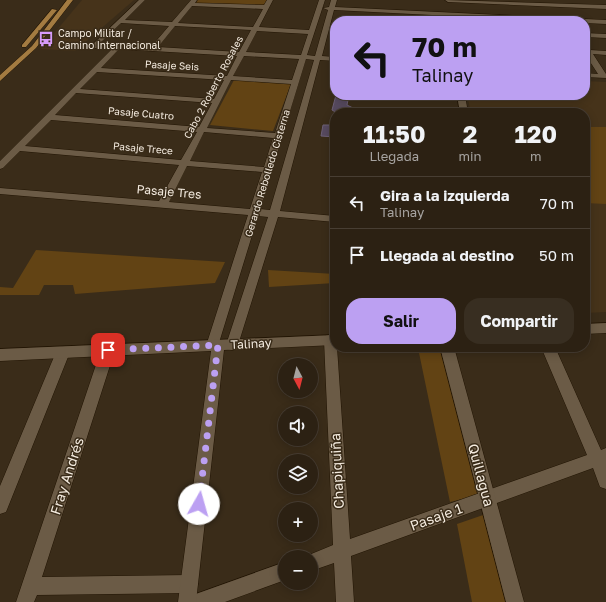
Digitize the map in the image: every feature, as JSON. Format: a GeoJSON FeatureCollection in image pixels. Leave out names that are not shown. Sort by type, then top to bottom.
{"type":"FeatureCollection","features":[{"type":"Feature","properties":{"kind":"main road"},"geometry":{"type":"LineString","coordinates":[[0,70],[24,46],[63,0]]}},
{"type":"Feature","properties":{"kind":"main road"},"geometry":{"type":"LineString","coordinates":[[0,79],[34,47],[70,0]]}},
{"type":"Feature","properties":{"kind":"street"},"geometry":{"type":"LineString","coordinates":[[142,0],[94,46],[330,59]]}},
{"type":"Feature","properties":{"kind":"street"},"geometry":{"type":"LineString","coordinates":[[444,0],[446,14]]}},
{"type":"Feature","properties":{"kind":"street"},"geometry":{"type":"LineString","coordinates":[[448,0],[563,12],[580,16]]}},
{"type":"Feature","properties":{"kind":"street"},"geometry":{"type":"LineString","coordinates":[[153,49],[192,2],[268,4]]}},
{"type":"Feature","properties":{"kind":"street","name":"Cabo 2 Roberto Rosales"},"geometry":{"type":"LineString","coordinates":[[162,205],[268,4]]}},
{"type":"Feature","properties":{"kind":"street"},"geometry":{"type":"LineString","coordinates":[[321,4],[446,14],[563,12],[606,7]]}},
{"type":"Feature","properties":{"kind":"street","name":"Gerardo Rebolledo Cisterna"},"geometry":{"type":"LineString","coordinates":[[221,345],[267,170],[279,136],[302,58],[321,4]]}},
{"type":"Feature","properties":{"kind":"street","name":"Gerardo Rebolledo Cisterna"},"geometry":{"type":"LineString","coordinates":[[332,16],[333,4]]}},
{"type":"Feature","properties":{"kind":"street"},"geometry":{"type":"LineString","coordinates":[[590,18],[606,22]]}},
{"type":"Feature","properties":{"kind":"street"},"geometry":{"type":"LineString","coordinates":[[119,21],[255,28],[326,38]]}},
{"type":"Feature","properties":{"kind":"street"},"geometry":{"type":"LineString","coordinates":[[315,22],[330,22]]}},
{"type":"Feature","properties":{"kind":"street","name":"Gerardo Rebolledo Cisterna"},"geometry":{"type":"LineString","coordinates":[[221,345],[274,214],[317,58],[330,25]]}},
{"type":"Feature","properties":{"kind":"street"},"geometry":{"type":"LineString","coordinates":[[590,35],[606,36]]}},
{"type":"Feature","properties":{"kind":"street"},"geometry":{"type":"LineString","coordinates":[[0,166],[118,47]]}},
{"type":"Feature","properties":{"kind":"street"},"geometry":{"type":"LineString","coordinates":[[590,51],[606,53]]}},
{"type":"Feature","properties":{"kind":"street"},"geometry":{"type":"LineString","coordinates":[[590,55],[605,76]]}},
{"type":"Feature","properties":{"kind":"street","name":"Pasaje Seis"},"geometry":{"type":"LineString","coordinates":[[95,70],[295,82]]}},
{"type":"Feature","properties":{"kind":"street"},"geometry":{"type":"LineString","coordinates":[[590,75],[605,76]]}},
{"type":"Feature","properties":{"kind":"street"},"geometry":{"type":"LineString","coordinates":[[74,92],[217,101]]}},
{"type":"Feature","properties":{"kind":"street","name":"Pasaje Cuatro"},"geometry":{"type":"LineString","coordinates":[[49,117],[279,136]]}},
{"type":"Feature","properties":{"kind":"street","name":"Pasaje Trece"},"geometry":{"type":"LineString","coordinates":[[17,148],[267,170]]}},
{"type":"Feature","properties":{"kind":"street","name":"Pasaje Tres"},"geometry":{"type":"LineString","coordinates":[[0,191],[330,219]]}},
{"type":"Feature","properties":{"kind":"street"},"geometry":{"type":"LineString","coordinates":[[590,329],[606,328]]}},
{"type":"Feature","properties":{"kind":"street","name":"Talinay"},"geometry":{"type":"LineString","coordinates":[[0,355],[330,340]]}},
{"type":"Feature","properties":{"kind":"street"},"geometry":{"type":"LineString","coordinates":[[187,602],[221,345]]}},
{"type":"Feature","properties":{"kind":"street","name":"Fray Andrés"},"geometry":{"type":"LineString","coordinates":[[28,594],[108,350]]}},
{"type":"Feature","properties":{"kind":"street"},"geometry":{"type":"LineString","coordinates":[[0,506],[63,352]]}},
{"type":"Feature","properties":{"kind":"street","name":"Chapiquiña"},"geometry":{"type":"LineString","coordinates":[[333,352],[341,551],[345,602]]}},
{"type":"Feature","properties":{"kind":"street","name":"Quillagua"},"geometry":{"type":"LineString","coordinates":[[448,352],[515,602]]}},
{"type":"Feature","properties":{"kind":"street"},"geometry":{"type":"LineString","coordinates":[[550,352],[601,458],[606,481]]}},
{"type":"Feature","properties":{"kind":"street","name":"Pasaje 1"},"geometry":{"type":"LineString","coordinates":[[318,559],[601,458]]}},
{"type":"Feature","properties":{"kind":"street"},"geometry":{"type":"LineString","coordinates":[[200,602],[278,574]]}},
{"type":"Feature","properties":{"kind":"street"},"geometry":{"type":"LineString","coordinates":[[28,594],[189,584]]}},
{"type":"Feature","properties":{"kind":"shaded area"},"geometry":{"type":"Polygon","coordinates":[[[82,0],[134,0],[75,51],[41,49],[82,0]]]}},
{"type":"Feature","properties":{"kind":"shaded area"},"geometry":{"type":"Polygon","coordinates":[[[198,0],[267,0],[264,6],[196,3],[198,0]]]}},
{"type":"Feature","properties":{"kind":"shaded area"},"geometry":{"type":"Polygon","coordinates":[[[234,80],[291,84],[273,131],[210,125],[234,80]]]}},
{"type":"Feature","properties":{"kind":"shaded area"},"geometry":{"type":"Polygon","coordinates":[[[590,81],[606,82],[606,312],[590,313],[590,108],[470,108],[468,100],[590,100],[590,81]]]}},
{"type":"Feature","properties":{"kind":"shaded area"},"geometry":{"type":"Polygon","coordinates":[[[590,127],[606,127],[606,204],[590,203],[590,127]]]}},
{"type":"Feature","properties":{"kind":"shaded area"},"geometry":{"type":"Polygon","coordinates":[[[36,250],[225,262],[215,283],[75,294],[73,285],[44,285],[39,295],[0,295],[0,287],[13,288],[36,250]]]}},
{"type":"Feature","properties":{"kind":"shaded area"},"geometry":{"type":"Polygon","coordinates":[[[268,270],[330,274],[330,283],[269,287],[268,270]]]}},
{"type":"Feature","properties":{"kind":"shaded area"},"geometry":{"type":"Polygon","coordinates":[[[419,352],[441,352],[478,495],[450,502],[419,352]]]}},
{"type":"Feature","properties":{"kind":"shaded area"},"geometry":{"type":"Polygon","coordinates":[[[486,514],[506,602],[472,602],[457,524],[486,514]]]}},
{"type":"Feature","properties":{"kind":"building"},"geometry":{"type":"Polygon","coordinates":[[[335,100],[348,100],[347,105],[353,108],[333,108],[335,100]]]}},
{"type":"Feature","properties":{"kind":"building"},"geometry":{"type":"Polygon","coordinates":[[[323,125],[330,125],[330,137],[321,136],[323,125]]]}},
{"type":"Feature","properties":{"kind":"place","name":"Campo Militar / Camino Internacional"},"geometry":{"type":"Point","coordinates":[46,39]}},
{"type":"Feature","properties":{"kind":"route"},"geometry":{"type":"LineString","coordinates":[[108,350],[218,345],[199,504]]}}]}
